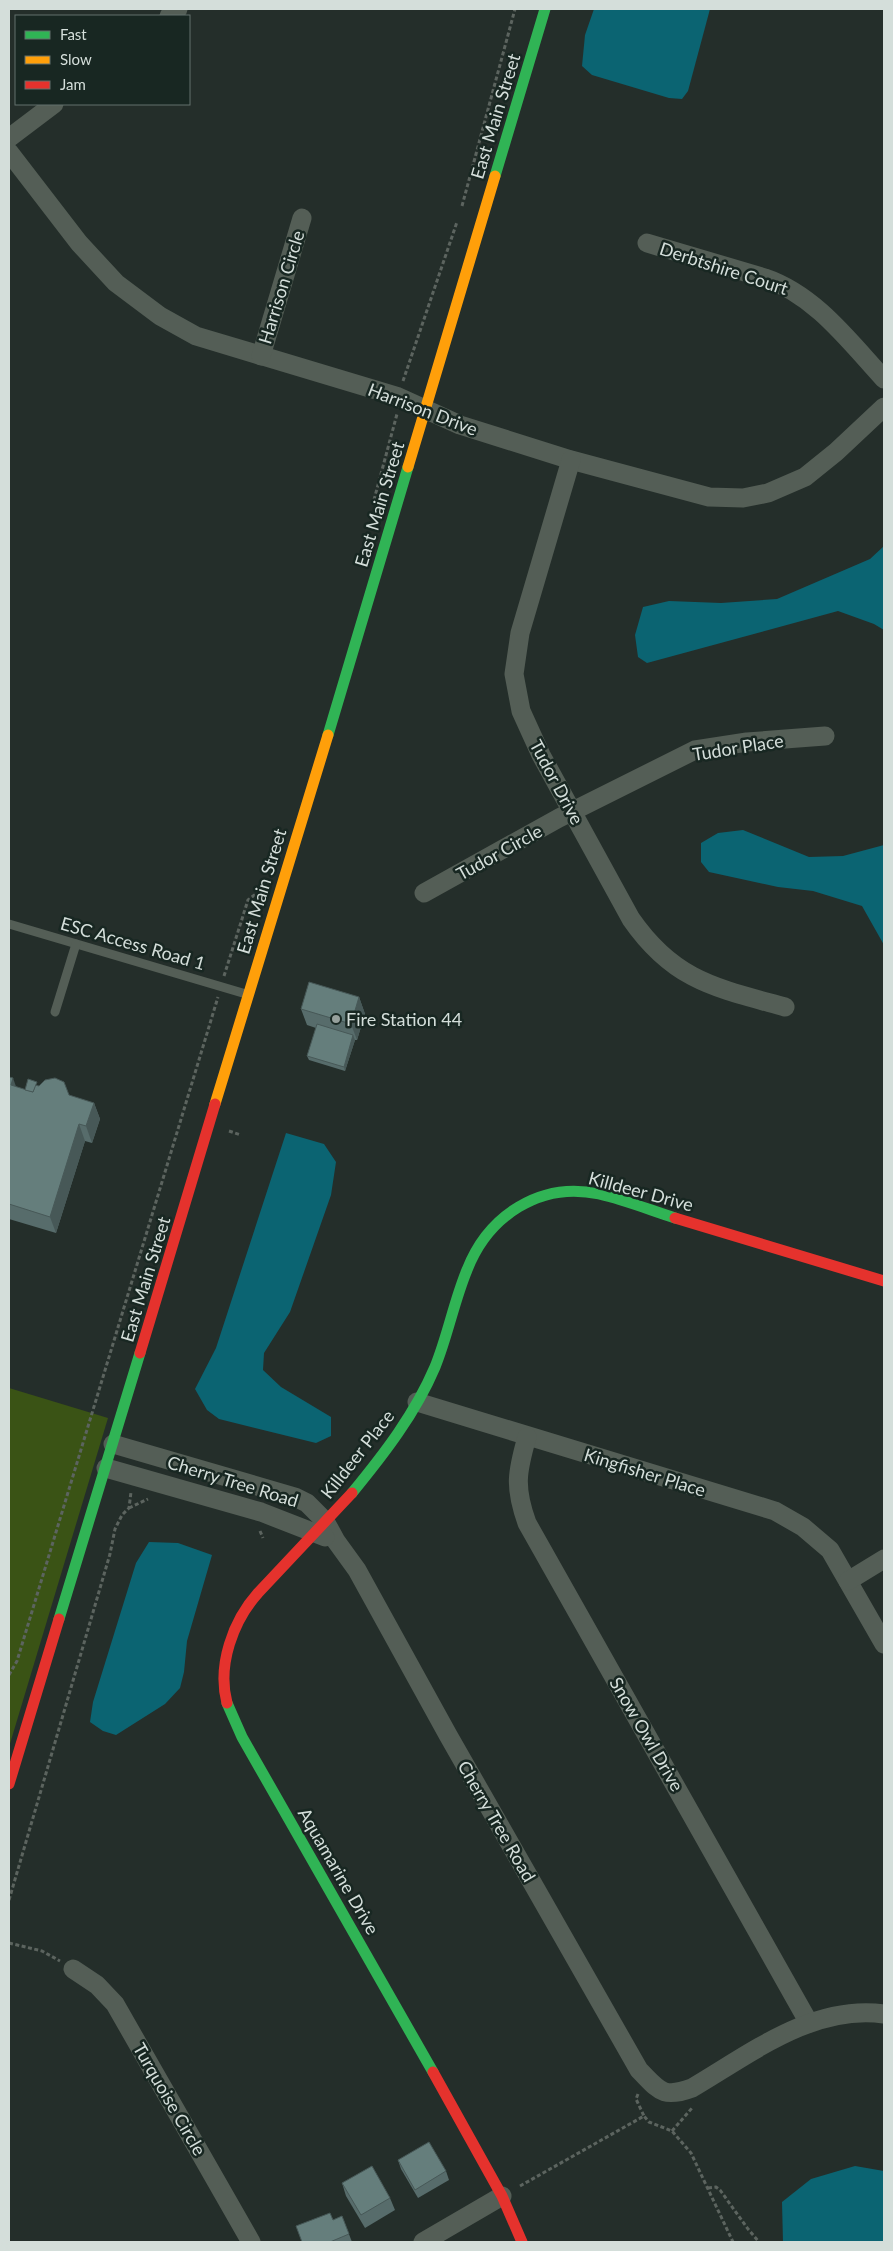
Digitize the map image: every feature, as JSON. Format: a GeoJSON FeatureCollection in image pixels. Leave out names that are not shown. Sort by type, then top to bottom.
{"type":"FeatureCollection","features":[{"type":"Feature","properties":{"kind":"main road","name":"East Main Street"},"geometry":{"type":"LineString","coordinates":[[9,1784],[106,1468],[545,9]]}},
{"type":"Feature","properties":{"kind":"main road","name":"Killdeer Drive"},"geometry":{"type":"LineString","coordinates":[[417,1402],[437,1361],[476,1248],[492,1226],[511,1210],[532,1199],[554,1193],[598,1194],[884,1281]]}},
{"type":"Feature","properties":{"kind":"main road","name":"Killdeer Place"},"geometry":{"type":"LineString","coordinates":[[321,1526],[372,1469],[406,1422],[417,1402]]}},
{"type":"Feature","properties":{"kind":"main road","name":"Aquamarine Drive"},"geometry":{"type":"LineString","coordinates":[[321,1526],[254,1596],[240,1618],[225,1667],[225,1688],[229,1709],[247,1746],[436,2076],[502,2196],[522,2242]]}},
{"type":"Feature","properties":{"kind":"street"},"geometry":{"type":"LineString","coordinates":[[9,138],[53,105]]}},
{"type":"Feature","properties":{"kind":"street","name":"Harrison Drive"},"geometry":{"type":"LineString","coordinates":[[9,152],[79,243],[116,283],[160,316],[196,336],[396,396],[425,411],[460,425],[571,460],[709,497],[744,498],[768,493],[805,477],[836,452],[884,407]]}},
{"type":"Feature","properties":{"kind":"street","name":"Harrison Circle"},"geometry":{"type":"LineString","coordinates":[[261,356],[302,218]]}},
{"type":"Feature","properties":{"kind":"street","name":"Derbtshire Court"},"geometry":{"type":"LineString","coordinates":[[647,243],[765,278],[782,284],[800,294],[820,311],[884,379]]}},
{"type":"Feature","properties":{"kind":"street","name":"Tudor Drive"},"geometry":{"type":"LineString","coordinates":[[571,460],[520,633],[514,674],[521,711],[541,755],[631,919],[657,952],[681,970],[716,988],[785,1007]]}},
{"type":"Feature","properties":{"kind":"street","name":"Tudor Place"},"geometry":{"type":"LineString","coordinates":[[573,811],[695,750],[747,742],[826,736]]}},
{"type":"Feature","properties":{"kind":"street","name":"Tudor Circle"},"geometry":{"type":"LineString","coordinates":[[424,893],[573,811]]}},
{"type":"Feature","properties":{"kind":"street","name":"Kingfisher Place"},"geometry":{"type":"LineString","coordinates":[[417,1402],[775,1511],[803,1526],[830,1550],[884,1644]]}},
{"type":"Feature","properties":{"kind":"street","name":"Snow Owl Drive"},"geometry":{"type":"LineString","coordinates":[[526,1436],[518,1468],[521,1506],[527,1523],[799,2001],[809,2023]]}},
{"type":"Feature","properties":{"kind":"street","name":"Cherry Tree Road"},"geometry":{"type":"LineString","coordinates":[[113,1444],[295,1496],[307,1503],[321,1526],[336,1541],[357,1570],[448,1735],[639,2070],[656,2088],[666,2094],[679,2093],[692,2088],[786,2033],[809,2023]]}},
{"type":"Feature","properties":{"kind":"street","name":"Cherry Tree Road"},"geometry":{"type":"LineString","coordinates":[[106,1468],[269,1514],[321,1526]]}},
{"type":"Feature","properties":{"kind":"street"},"geometry":{"type":"LineString","coordinates":[[848,1581],[884,1559]]}},
{"type":"Feature","properties":{"kind":"street","name":"Turquoise Circle"},"geometry":{"type":"LineString","coordinates":[[73,1969],[97,1985],[115,2004],[251,2242]]}},
{"type":"Feature","properties":{"kind":"street"},"geometry":{"type":"LineString","coordinates":[[809,2023],[844,2014],[869,2012],[884,2014]]}},
{"type":"Feature","properties":{"kind":"street"},"geometry":{"type":"LineString","coordinates":[[423,2242],[502,2196]]}},
{"type":"Feature","properties":{"kind":"lane","name":"ESC Access Road 1"},"geometry":{"type":"LineString","coordinates":[[9,924],[249,994]]}},
{"type":"Feature","properties":{"kind":"lane"},"geometry":{"type":"LineString","coordinates":[[55,1012],[76,944]]}},
{"type":"Feature","properties":{"kind":"path"},"geometry":{"type":"LineString","coordinates":[[462,207],[515,9]]}},
{"type":"Feature","properties":{"kind":"path"},"geometry":{"type":"LineString","coordinates":[[403,377],[459,217]]}},
{"type":"Feature","properties":{"kind":"path"},"geometry":{"type":"LineString","coordinates":[[377,490],[398,413]]}},
{"type":"Feature","properties":{"kind":"path"},"geometry":{"type":"LineString","coordinates":[[9,1675],[17,1661],[212,1015]]}},
{"type":"Feature","properties":{"kind":"path"},"geometry":{"type":"LineString","coordinates":[[228,1130],[241,1135]]}},
{"type":"Feature","properties":{"kind":"path"},"geometry":{"type":"LineString","coordinates":[[9,1900],[110,1554],[115,1529],[122,1515],[129,1508],[136,1476]]}},
{"type":"Feature","properties":{"kind":"path"},"geometry":{"type":"LineString","coordinates":[[9,1943],[42,1951],[73,1969]]}},
{"type":"Feature","properties":{"kind":"path"},"geometry":{"type":"LineString","coordinates":[[639,2088],[636,2099],[644,2116],[649,2122],[672,2130],[691,2153],[733,2242]]}},
{"type":"Feature","properties":{"kind":"path"},"geometry":{"type":"LineString","coordinates":[[672,2130],[692,2108]]}},
{"type":"Feature","properties":{"kind":"path"},"geometry":{"type":"LineString","coordinates":[[502,2196],[644,2116]]}},
{"type":"Feature","properties":{"kind":"path"},"geometry":{"type":"LineString","coordinates":[[708,2188],[716,2187],[720,2190],[760,2242]]}},
{"type":"Feature","properties":{"kind":"green space"},"geometry":{"type":"Polygon","coordinates":[[[9,1388],[108,1418],[9,1747],[9,1388]]]}},
{"type":"Feature","properties":{"kind":"water"},"geometry":{"type":"Polygon","coordinates":[[[594,9],[710,9],[688,91],[682,99],[669,98],[592,75],[582,66],[585,35],[594,9]]]}},
{"type":"Feature","properties":{"kind":"water"},"geometry":{"type":"Polygon","coordinates":[[[884,546],[884,630],[874,624],[838,611],[647,663],[638,657],[635,635],[643,607],[669,601],[721,603],[777,599],[870,559],[884,546]]]}},
{"type":"Feature","properties":{"kind":"water"},"geometry":{"type":"Polygon","coordinates":[[[743,830],[809,857],[843,856],[884,845],[884,945],[862,906],[813,891],[778,887],[709,872],[701,862],[701,843],[718,833],[743,830]]]}},
{"type":"Feature","properties":{"kind":"water"},"geometry":{"type":"Polygon","coordinates":[[[286,1133],[324,1144],[336,1162],[331,1195],[290,1312],[264,1353],[263,1370],[281,1387],[331,1417],[331,1436],[316,1443],[219,1419],[207,1410],[195,1389],[216,1348],[286,1133]]]}},
{"type":"Feature","properties":{"kind":"water"},"geometry":{"type":"Polygon","coordinates":[[[149,1542],[178,1543],[212,1555],[187,1641],[184,1672],[180,1688],[165,1704],[116,1735],[103,1731],[90,1722],[93,1702],[136,1563],[149,1542]]]}},
{"type":"Feature","properties":{"kind":"water"},"geometry":{"type":"Polygon","coordinates":[[[855,2166],[884,2171],[884,2242],[783,2242],[782,2202],[811,2179],[855,2166]]]}},
{"type":"Feature","properties":{"kind":"building"},"geometry":{"type":"Polygon","coordinates":[[[309,982],[359,997],[351,1024],[301,1009],[309,982]]]}},
{"type":"Feature","properties":{"kind":"building","name":"Fire Station 44"},"geometry":{"type":"Polygon","coordinates":[[[317,1024],[353,1035],[344,1067],[307,1056],[317,1024]]]}},
{"type":"Feature","properties":{"kind":"building"},"geometry":{"type":"Polygon","coordinates":[[[9,1077],[13,1078],[11,1085],[33,1092],[35,1085],[39,1086],[45,1080],[55,1078],[64,1082],[69,1095],[94,1103],[86,1126],[79,1124],[50,1217],[9,1204],[9,1077]]]}},
{"type":"Feature","properties":{"kind":"building"},"geometry":{"type":"Polygon","coordinates":[[[28,1079],[37,1082],[33,1092],[25,1090],[28,1079]]]}},
{"type":"Feature","properties":{"kind":"building"},"geometry":{"type":"Polygon","coordinates":[[[429,2142],[446,2171],[415,2190],[398,2160],[429,2142]]]}},
{"type":"Feature","properties":{"kind":"building"},"geometry":{"type":"Polygon","coordinates":[[[372,2166],[390,2198],[361,2215],[342,2183],[372,2166]]]}},
{"type":"Feature","properties":{"kind":"building"},"geometry":{"type":"Polygon","coordinates":[[[330,2213],[333,2220],[342,2216],[349,2234],[330,2242],[302,2242],[296,2226],[330,2213]]]}},
{"type":"Feature","properties":{"kind":"traffic: fast"},"geometry":{"type":"LineString","coordinates":[[495,176],[545,9]]}},
{"type":"Feature","properties":{"kind":"traffic: fast"},"geometry":{"type":"LineString","coordinates":[[328,735],[408,467]]}},
{"type":"Feature","properties":{"kind":"traffic: fast"},"geometry":{"type":"LineString","coordinates":[[352,1493],[387,1448],[418,1401],[440,1355],[467,1270],[476,1251],[502,1219],[519,1207],[537,1198],[556,1193],[577,1191],[609,1196],[675,1218]]}},
{"type":"Feature","properties":{"kind":"traffic: fast"},"geometry":{"type":"LineString","coordinates":[[59,1619],[140,1353]]}},
{"type":"Feature","properties":{"kind":"traffic: fast"},"geometry":{"type":"LineString","coordinates":[[227,1703],[242,1737],[433,2072]]}},
{"type":"Feature","properties":{"kind":"traffic: slow"},"geometry":{"type":"LineString","coordinates":[[408,467],[495,176]]}},
{"type":"Feature","properties":{"kind":"traffic: slow"},"geometry":{"type":"LineString","coordinates":[[215,1104],[328,735]]}},
{"type":"Feature","properties":{"kind":"traffic: jam"},"geometry":{"type":"LineString","coordinates":[[140,1353],[215,1104]]}},
{"type":"Feature","properties":{"kind":"traffic: jam"},"geometry":{"type":"LineString","coordinates":[[675,1218],[884,1281]]}},
{"type":"Feature","properties":{"kind":"traffic: jam"},"geometry":{"type":"LineString","coordinates":[[227,1703],[224,1689],[226,1659],[229,1644],[241,1617],[258,1593],[352,1493]]}},
{"type":"Feature","properties":{"kind":"traffic: jam"},"geometry":{"type":"LineString","coordinates":[[9,1784],[59,1619]]}},
{"type":"Feature","properties":{"kind":"traffic: jam"},"geometry":{"type":"LineString","coordinates":[[433,2072],[502,2196],[522,2242]]}},
{"type":"Feature","properties":{"kind":"place","name":"Fire Station 44"},"geometry":{"type":"Point","coordinates":[336,1019]}}]}
